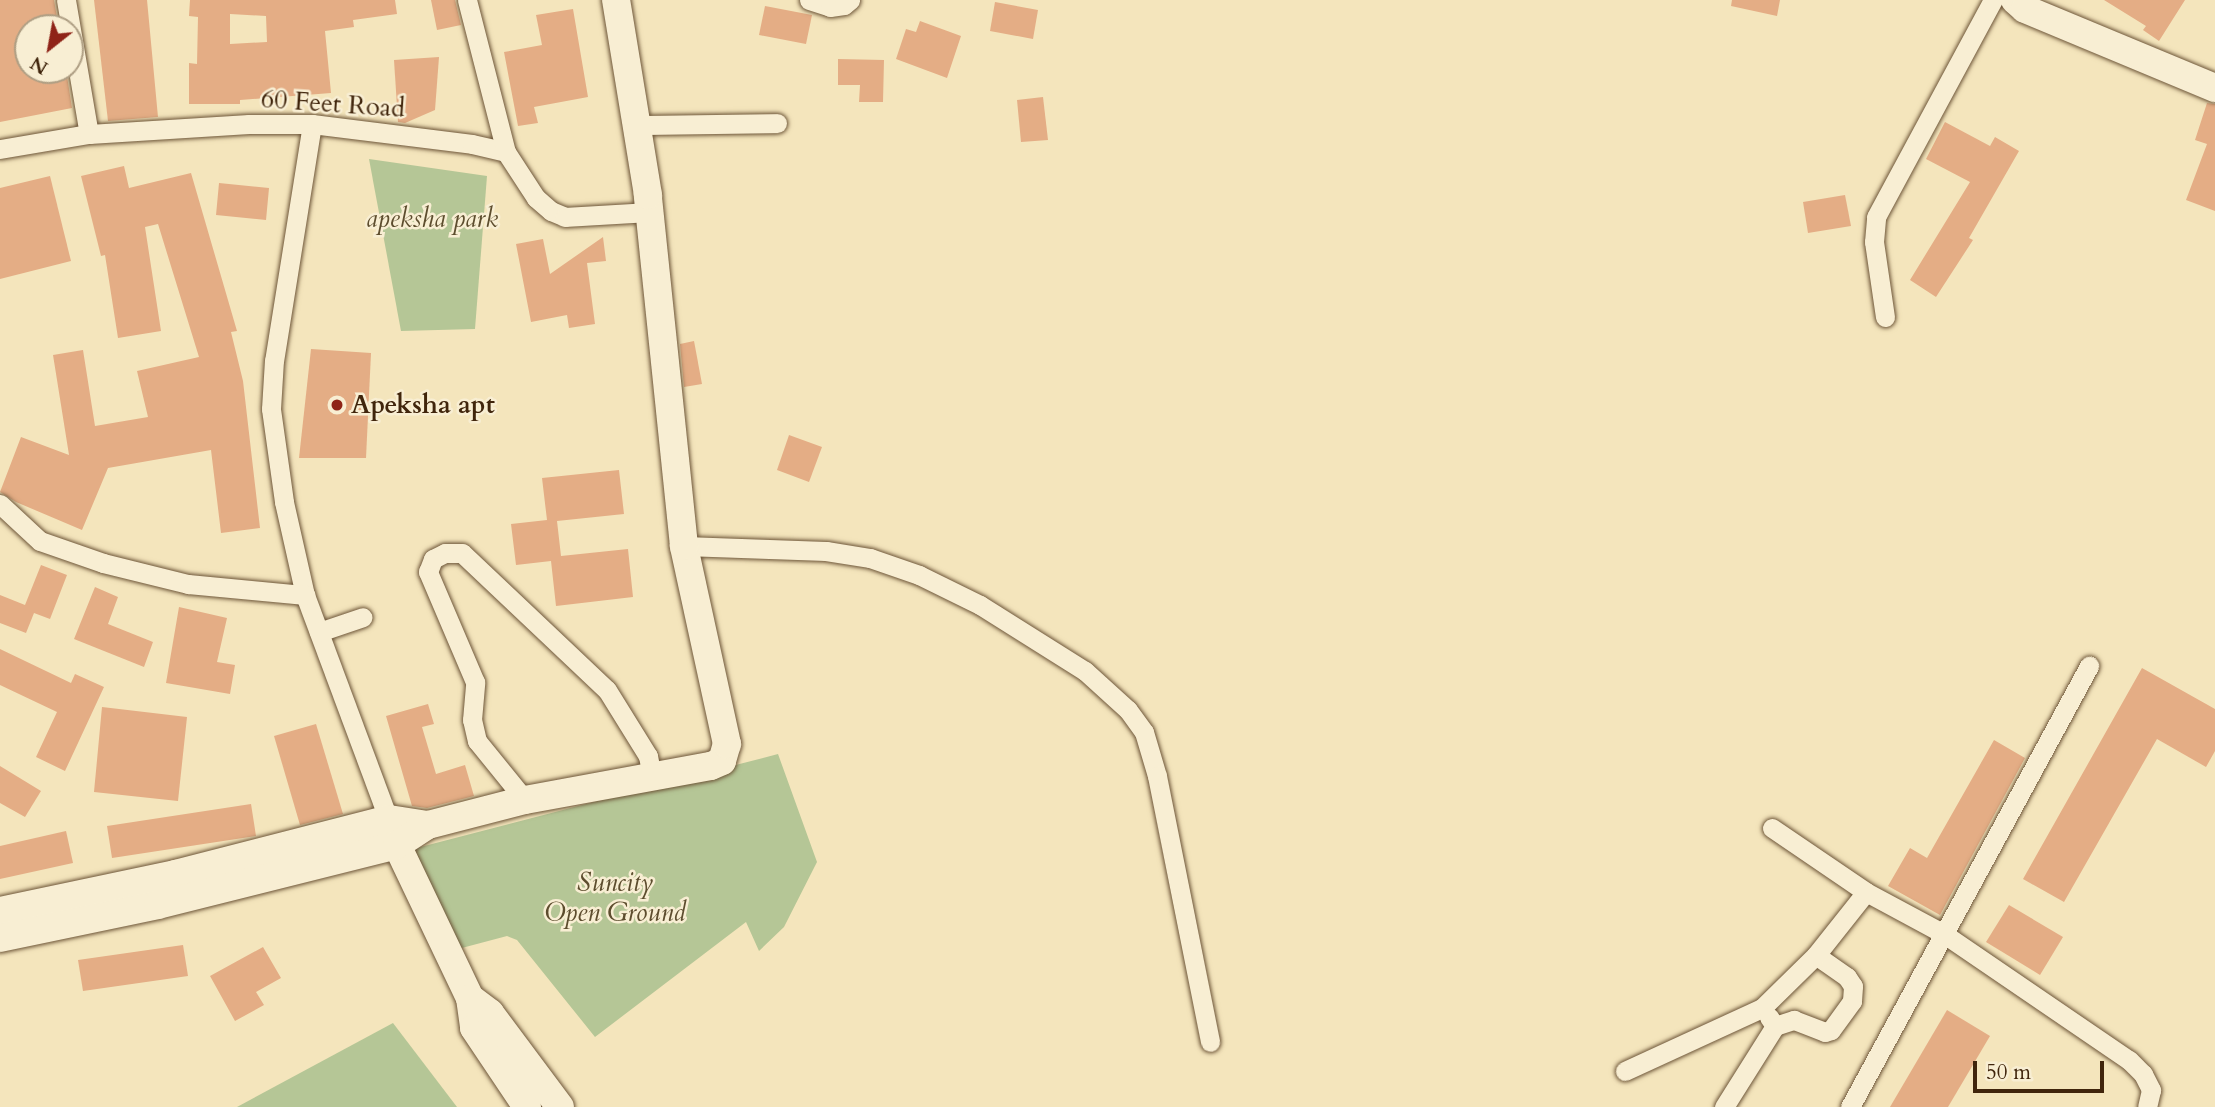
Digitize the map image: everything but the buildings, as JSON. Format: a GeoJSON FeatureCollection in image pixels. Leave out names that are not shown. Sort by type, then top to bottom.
{"type":"FeatureCollection","features":[{"type":"Feature","properties":{"kind":"street"},"geometry":{"type":"LineString","coordinates":[[66,0],[89,134]]}},
{"type":"Feature","properties":{"kind":"street"},"geometry":{"type":"LineString","coordinates":[[467,0],[506,152],[536,198],[551,211],[565,217],[583,219],[649,212]]}},
{"type":"Feature","properties":{"kind":"street"},"geometry":{"type":"LineString","coordinates":[[0,938],[96,905],[393,832],[525,800],[711,766],[722,761],[727,752],[684,546],[649,212],[616,0]]}},
{"type":"Feature","properties":{"kind":"street"},"geometry":{"type":"LineString","coordinates":[[808,0],[830,7],[844,5],[850,0]]}},
{"type":"Feature","properties":{"kind":"street"},"geometry":{"type":"LineString","coordinates":[[1885,317],[1874,242],[1876,217],[1993,0]]}},
{"type":"Feature","properties":{"kind":"street"},"geometry":{"type":"LineString","coordinates":[[2015,0],[2025,9],[2215,88]]}},
{"type":"Feature","properties":{"kind":"street"},"geometry":{"type":"LineString","coordinates":[[636,125],[777,123]]}},
{"type":"Feature","properties":{"kind":"street","name":"60 Feet Road"},"geometry":{"type":"LineString","coordinates":[[0,149],[89,134],[249,124],[312,124],[472,144],[506,152]]}},
{"type":"Feature","properties":{"kind":"street"},"geometry":{"type":"LineString","coordinates":[[312,124],[274,359],[271,410],[284,502],[305,595],[393,832],[465,988],[474,1028],[527,1107]]}},
{"type":"Feature","properties":{"kind":"street"},"geometry":{"type":"LineString","coordinates":[[62,139],[140,131]]}},
{"type":"Feature","properties":{"kind":"street"},"geometry":{"type":"LineString","coordinates":[[0,503],[40,541],[103,563],[188,584],[305,595]]}},
{"type":"Feature","properties":{"kind":"street"},"geometry":{"type":"LineString","coordinates":[[684,546],[826,551],[870,558],[919,575],[980,606],[1085,671],[1128,710],[1144,732],[1157,776],[1210,1042]]}},
{"type":"Feature","properties":{"kind":"street"},"geometry":{"type":"LineString","coordinates":[[525,800],[477,741],[472,720],[475,682],[428,572],[433,559],[445,552],[462,553],[607,690],[648,756],[652,777]]}},
{"type":"Feature","properties":{"kind":"street"},"geometry":{"type":"LineString","coordinates":[[319,632],[363,617]]}},
{"type":"Feature","properties":{"kind":"street"},"geometry":{"type":"LineString","coordinates":[[1850,1107],[2088,666]]}},
{"type":"Feature","properties":{"kind":"street"},"geometry":{"type":"LineString","coordinates":[[1772,828],[1866,892],[1944,934],[2129,1060],[2143,1074],[2151,1090],[2147,1107]]}},
{"type":"Feature","properties":{"kind":"street"},"geometry":{"type":"LineString","coordinates":[[1625,1071],[1762,1008],[1816,955],[1866,892]]}},
{"type":"Feature","properties":{"kind":"street"},"geometry":{"type":"LineString","coordinates":[[0,911],[96,905]]}},
{"type":"Feature","properties":{"kind":"street"},"geometry":{"type":"LineString","coordinates":[[1724,1107],[1775,1026],[1794,1020],[1825,1032],[1831,1030],[1852,1001],[1853,986],[1847,978],[1816,955]]}},
{"type":"Feature","properties":{"kind":"street"},"geometry":{"type":"LineString","coordinates":[[465,988],[490,1013],[560,1107]]}},
{"type":"Feature","properties":{"kind":"street"},"geometry":{"type":"LineString","coordinates":[[1762,1008],[1775,1026]]}},
{"type":"Feature","properties":{"kind":"green space","name":"apeksha park"},"geometry":{"type":"Polygon","coordinates":[[[369,159],[487,176],[475,329],[401,331],[369,159]]]}},
{"type":"Feature","properties":{"kind":"green space","name":"Suncity Open Ground"},"geometry":{"type":"Polygon","coordinates":[[[778,754],[817,862],[784,927],[759,951],[746,922],[595,1037],[517,940],[507,936],[458,949],[405,851],[778,754]]]}},
{"type":"Feature","properties":{"kind":"green space"},"geometry":{"type":"Polygon","coordinates":[[[393,1023],[457,1107],[237,1107],[393,1023]]]}},
{"type":"Feature","properties":{"kind":"place","name":"Apeksha apt"},"geometry":{"type":"Point","coordinates":[337,405]}}]}
